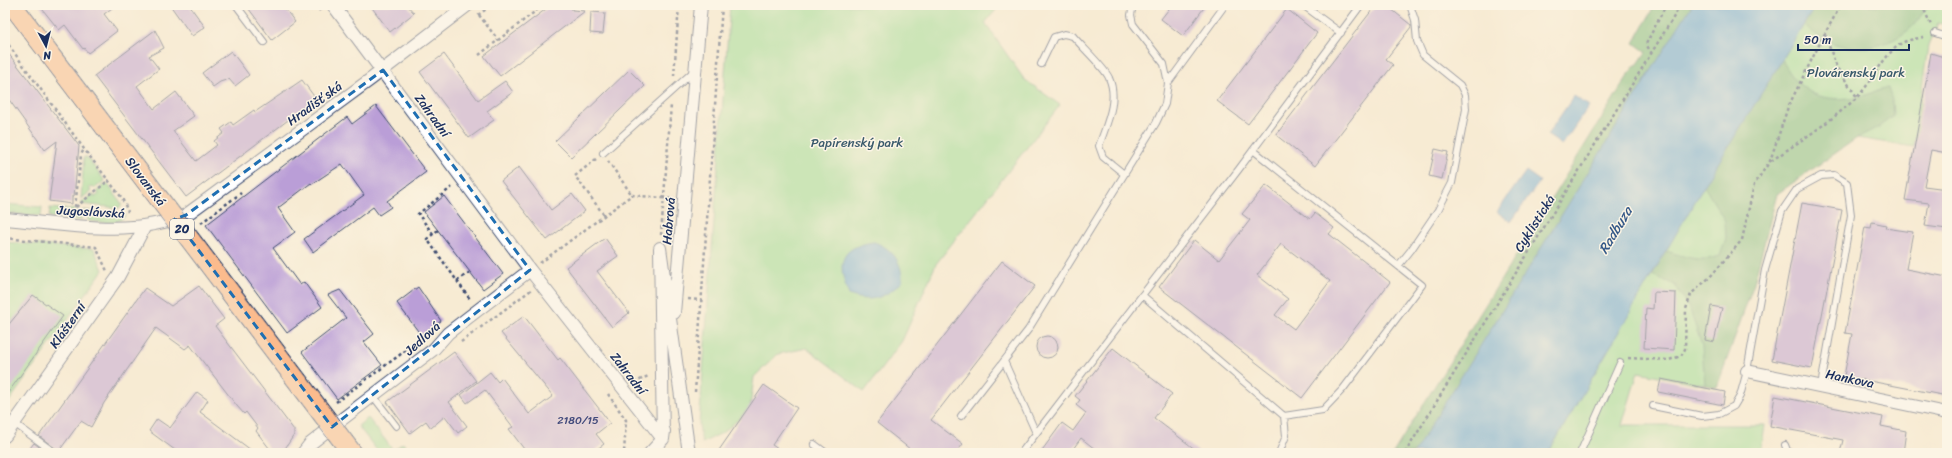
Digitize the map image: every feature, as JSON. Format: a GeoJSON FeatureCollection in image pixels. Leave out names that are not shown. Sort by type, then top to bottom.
{"type":"FeatureCollection","features":[{"type":"Feature","properties":{"kind":"main road","name":"Slovanská"},"geometry":{"type":"LineString","coordinates":[[12,5],[352,453]]}},
{"type":"Feature","properties":{"kind":"street","name":"Zahradní"},"geometry":{"type":"LineString","coordinates":[[333,5],[383,70],[530,270],[663,439]]}},
{"type":"Feature","properties":{"kind":"street","name":"Hradišťská"},"geometry":{"type":"LineString","coordinates":[[175,219],[186,215],[383,70],[468,5]]}},
{"type":"Feature","properties":{"kind":"street","name":"Habrová"},"geometry":{"type":"LineString","coordinates":[[663,439],[701,5]]}},
{"type":"Feature","properties":{"kind":"street","name":"Jugoslávská"},"geometry":{"type":"LineString","coordinates":[[5,219],[104,227],[145,226],[165,223],[175,219]]}},
{"type":"Feature","properties":{"kind":"street","name":"Klášterní"},"geometry":{"type":"LineString","coordinates":[[5,436],[118,277],[145,226]]}},
{"type":"Feature","properties":{"kind":"street","name":"Zahradní"},"geometry":{"type":"LineString","coordinates":[[660,248],[663,439]]}},
{"type":"Feature","properties":{"kind":"street"},"geometry":{"type":"LineString","coordinates":[[660,248],[689,453]]}},
{"type":"Feature","properties":{"kind":"street","name":"Jedlová"},"geometry":{"type":"LineString","coordinates":[[303,453],[310,444],[434,349],[448,333],[530,270]]}},
{"type":"Feature","properties":{"kind":"street","name":"Hankova"},"geometry":{"type":"LineString","coordinates":[[1747,371],[1947,413]]}},
{"type":"Feature","properties":{"kind":"street"},"geometry":{"type":"LineString","coordinates":[[650,453],[663,439]]}},
{"type":"Feature","properties":{"kind":"lane"},"geometry":{"type":"LineString","coordinates":[[236,5],[264,42]]}},
{"type":"Feature","properties":{"kind":"lane"},"geometry":{"type":"LineString","coordinates":[[961,416],[1028,330],[1156,123],[1165,104],[1168,82],[1164,64],[1133,24],[1131,15],[1133,5]]}},
{"type":"Feature","properties":{"kind":"lane"},"geometry":{"type":"LineString","coordinates":[[1168,82],[1226,5]]}},
{"type":"Feature","properties":{"kind":"lane"},"geometry":{"type":"LineString","coordinates":[[1303,5],[1341,33]]}},
{"type":"Feature","properties":{"kind":"lane"},"geometry":{"type":"LineString","coordinates":[[1021,453],[1253,150],[1361,5]]}},
{"type":"Feature","properties":{"kind":"lane"},"geometry":{"type":"LineString","coordinates":[[1398,266],[1412,250],[1438,210],[1452,183],[1466,109],[1466,95],[1460,85],[1423,55],[1410,5]]}},
{"type":"Feature","properties":{"kind":"lane"},"geometry":{"type":"LineString","coordinates":[[1935,33],[1947,37]]}},
{"type":"Feature","properties":{"kind":"lane"},"geometry":{"type":"LineString","coordinates":[[1042,64],[1054,37],[1064,34],[1073,36],[1109,77],[1114,94],[1112,108],[1099,146],[1103,157],[1124,174]]}},
{"type":"Feature","properties":{"kind":"lane"},"geometry":{"type":"LineString","coordinates":[[603,153],[695,70]]}},
{"type":"Feature","properties":{"kind":"lane"},"geometry":{"type":"LineString","coordinates":[[1253,150],[1422,285],[1344,389],[1322,410],[1284,416]]}},
{"type":"Feature","properties":{"kind":"lane"},"geometry":{"type":"LineString","coordinates":[[1653,406],[1702,416],[1719,414],[1734,406],[1740,396],[1747,371],[1765,270],[1782,211],[1797,189],[1821,176],[1834,175],[1847,183],[1851,215],[1821,386]]}},
{"type":"Feature","properties":{"kind":"lane"},"geometry":{"type":"LineString","coordinates":[[1142,295],[1284,416],[1286,436],[1279,453]]}},
{"type":"Feature","properties":{"kind":"lane"},"geometry":{"type":"LineString","coordinates":[[1004,361],[1036,433]]}},
{"type":"Feature","properties":{"kind":"lane"},"geometry":{"type":"LineString","coordinates":[[1580,453],[1620,363]]}},
{"type":"Feature","properties":{"kind":"lane"},"geometry":{"type":"LineString","coordinates":[[373,396],[396,426]]}},
{"type":"Feature","properties":{"kind":"lane"},"geometry":{"type":"LineString","coordinates":[[14,423],[55,453]]}},
{"type":"Feature","properties":{"kind":"lane"},"geometry":{"type":"LineString","coordinates":[[814,444],[826,453]]}},
{"type":"Feature","properties":{"kind":"lane"},"geometry":{"type":"LineString","coordinates":[[1785,445],[1788,453]]}},
{"type":"Feature","properties":{"kind":"path"},"geometry":{"type":"LineString","coordinates":[[479,55],[537,10],[538,5]]}},
{"type":"Feature","properties":{"kind":"path"},"geometry":{"type":"LineString","coordinates":[[660,248],[679,5]]}},
{"type":"Feature","properties":{"kind":"path"},"geometry":{"type":"LineString","coordinates":[[694,400],[722,5]]}},
{"type":"Feature","properties":{"kind":"path"},"geometry":{"type":"LineString","coordinates":[[1652,54],[1646,44],[1666,5]]}},
{"type":"Feature","properties":{"kind":"path","name":"Cyklistická"},"geometry":{"type":"LineString","coordinates":[[1405,453],[1615,109],[1652,54],[1681,5]]}},
{"type":"Feature","properties":{"kind":"path"},"geometry":{"type":"LineString","coordinates":[[1620,363],[1628,358],[1669,360],[1681,356],[1685,349],[1686,309],[1690,294],[1710,278],[1742,240],[1754,185],[1770,161],[1788,107],[1824,35],[1841,5]]}},
{"type":"Feature","properties":{"kind":"path"},"geometry":{"type":"LineString","coordinates":[[1770,161],[1832,119],[1857,97],[1874,78],[1888,55],[1902,43],[1935,33],[1922,5]]}},
{"type":"Feature","properties":{"kind":"path"},"geometry":{"type":"LineString","coordinates":[[479,15],[498,40]]}},
{"type":"Feature","properties":{"kind":"path"},"geometry":{"type":"LineString","coordinates":[[1824,35],[1837,68],[1857,97]]}},
{"type":"Feature","properties":{"kind":"path"},"geometry":{"type":"LineString","coordinates":[[5,40],[84,149],[122,198],[128,212]]}},
{"type":"Feature","properties":{"kind":"path"},"geometry":{"type":"LineString","coordinates":[[84,149],[81,155],[75,207],[109,180]]}},
{"type":"Feature","properties":{"kind":"path"},"geometry":{"type":"LineString","coordinates":[[604,216],[575,176],[603,153],[632,195]]}},
{"type":"Feature","properties":{"kind":"path"},"geometry":{"type":"LineString","coordinates":[[433,234],[418,214],[449,189]]}},
{"type":"Feature","properties":{"kind":"path"},"geometry":{"type":"LineString","coordinates":[[530,270],[632,195],[684,200]]}},
{"type":"Feature","properties":{"kind":"path"},"geometry":{"type":"LineString","coordinates":[[438,230],[427,239],[472,301]]}},
{"type":"Feature","properties":{"kind":"path"},"geometry":{"type":"LineString","coordinates":[[5,238],[96,247],[107,272],[103,278]]}},
{"type":"Feature","properties":{"kind":"path"},"geometry":{"type":"LineString","coordinates":[[457,281],[470,272]]}},
{"type":"Feature","properties":{"kind":"path"},"geometry":{"type":"LineString","coordinates":[[336,402],[429,333]]}},
{"type":"Feature","properties":{"kind":"path"},"geometry":{"type":"LineString","coordinates":[[632,384],[650,375],[651,367]]}},
{"type":"Feature","properties":{"kind":"highlighted area"},"geometry":{"type":"Polygon","coordinates":[[[383,70],[530,270],[332,427],[175,219],[186,215],[383,70]]]}},
{"type":"Feature","properties":{"kind":"green space","name":"Papírenský park"},"geometry":{"type":"Polygon","coordinates":[[[730,5],[1000,5],[985,23],[1024,79],[1060,105],[936,264],[902,341],[864,392],[807,348],[778,354],[754,377],[750,407],[738,420],[722,433],[702,443],[699,425],[730,5]]]}},
{"type":"Feature","properties":{"kind":"green space"},"geometry":{"type":"Polygon","coordinates":[[[1655,5],[1692,5],[1414,453],[1393,453],[1634,66],[1638,64],[1646,52],[1634,43],[1655,5]]]}},
{"type":"Feature","properties":{"kind":"green space","name":"Plovárenský park"},"geometry":{"type":"Polygon","coordinates":[[[1816,5],[1947,5],[1947,25],[1938,23],[1928,46],[1914,147],[1857,138],[1777,194],[1753,286],[1717,387],[1638,372],[1622,425],[1765,425],[1761,453],[1548,453],[1704,186],[1816,5]]]}},
{"type":"Feature","properties":{"kind":"green space"},"geometry":{"type":"Polygon","coordinates":[[[1816,5],[1929,5],[1913,26],[1895,39],[1868,47],[1854,47],[1827,41],[1815,34],[1804,24],[1816,5]]]}},
{"type":"Feature","properties":{"kind":"green space"},"geometry":{"type":"Polygon","coordinates":[[[1782,60],[1789,72],[1805,89],[1814,94],[1825,97],[1836,99],[1862,96],[1888,88],[1892,100],[1893,116],[1880,126],[1857,138],[1777,194],[1753,286],[1717,387],[1705,385],[1702,346],[1690,310],[1675,285],[1652,275],[1666,251],[1699,259],[1720,256],[1726,238],[1725,221],[1704,186],[1782,60]]]}},
{"type":"Feature","properties":{"kind":"green space"},"geometry":{"type":"Polygon","coordinates":[[[84,157],[87,157],[105,181],[95,188],[93,186],[89,188],[91,191],[81,199],[84,157]]]}},
{"type":"Feature","properties":{"kind":"green space"},"geometry":{"type":"Polygon","coordinates":[[[107,183],[122,204],[119,208],[80,204],[93,194],[95,197],[99,194],[97,191],[107,183]]]}},
{"type":"Feature","properties":{"kind":"green space"},"geometry":{"type":"Polygon","coordinates":[[[5,204],[42,207],[41,216],[5,213],[5,204]]]}},
{"type":"Feature","properties":{"kind":"green space"},"geometry":{"type":"Polygon","coordinates":[[[50,208],[77,210],[82,220],[49,217],[50,208]]]}},
{"type":"Feature","properties":{"kind":"green space"},"geometry":{"type":"Polygon","coordinates":[[[83,210],[126,215],[118,221],[109,223],[89,221],[83,210]]]}},
{"type":"Feature","properties":{"kind":"green space"},"geometry":{"type":"Polygon","coordinates":[[[5,242],[94,249],[103,270],[5,407],[5,242]]]}},
{"type":"Feature","properties":{"kind":"green space"},"geometry":{"type":"Polygon","coordinates":[[[368,418],[393,450],[403,443],[411,453],[379,453],[358,426],[368,418]]]}},
{"type":"Feature","properties":{"kind":"water","name":"Radbuza"},"geometry":{"type":"Polygon","coordinates":[[[1692,5],[1816,5],[1704,186],[1548,453],[1414,453],[1692,5]]]}},
{"type":"Feature","properties":{"kind":"water"},"geometry":{"type":"Polygon","coordinates":[[[1574,96],[1589,106],[1562,145],[1547,135],[1574,96]]]}},
{"type":"Feature","properties":{"kind":"water"},"geometry":{"type":"Polygon","coordinates":[[[1526,171],[1540,181],[1511,222],[1497,212],[1526,171]]]}},
{"type":"Feature","properties":{"kind":"water"},"geometry":{"type":"Polygon","coordinates":[[[874,242],[886,248],[895,257],[901,269],[902,282],[890,292],[878,298],[865,299],[849,295],[843,275],[842,266],[844,259],[847,253],[853,248],[862,244],[874,242]]]}},
{"type":"Feature","properties":{"kind":"building"},"geometry":{"type":"Polygon","coordinates":[[[39,5],[116,5],[104,14],[117,31],[88,53],[84,48],[83,49],[65,25],[59,30],[39,5]]]}},
{"type":"Feature","properties":{"kind":"building"},"geometry":{"type":"Polygon","coordinates":[[[170,5],[189,5],[205,27],[192,36],[170,5]]]}},
{"type":"Feature","properties":{"kind":"building"},"geometry":{"type":"Polygon","coordinates":[[[246,5],[282,5],[295,22],[272,40],[246,5]]]}},
{"type":"Feature","properties":{"kind":"building"},"geometry":{"type":"Polygon","coordinates":[[[370,5],[407,5],[414,13],[390,32],[370,5]]]}},
{"type":"Feature","properties":{"kind":"building"},"geometry":{"type":"Polygon","coordinates":[[[547,5],[572,5],[572,10],[585,11],[500,76],[484,56],[546,9],[547,5]]]}},
{"type":"Feature","properties":{"kind":"building"},"geometry":{"type":"Polygon","coordinates":[[[1172,5],[1206,5],[1183,36],[1161,19],[1172,5]]]}},
{"type":"Feature","properties":{"kind":"building"},"geometry":{"type":"Polygon","coordinates":[[[1376,5],[1386,5],[1411,25],[1411,27],[1386,59],[1393,65],[1315,166],[1276,135],[1376,5]]]}},
{"type":"Feature","properties":{"kind":"building"},"geometry":{"type":"Polygon","coordinates":[[[1287,9],[1317,33],[1248,124],[1217,101],[1287,9]]]}},
{"type":"Feature","properties":{"kind":"building"},"geometry":{"type":"Polygon","coordinates":[[[591,12],[605,13],[603,34],[590,33],[591,12]]]}},
{"type":"Feature","properties":{"kind":"building"},"geometry":{"type":"Polygon","coordinates":[[[155,30],[164,48],[149,56],[159,69],[137,86],[154,109],[176,92],[194,116],[173,131],[196,161],[217,145],[214,141],[224,133],[221,129],[231,122],[233,125],[254,110],[255,112],[302,80],[316,99],[186,197],[94,76],[155,30]]]}},
{"type":"Feature","properties":{"kind":"building"},"geometry":{"type":"Polygon","coordinates":[[[5,49],[79,146],[72,204],[49,201],[57,141],[45,150],[5,94],[5,49]]]}},
{"type":"Feature","properties":{"kind":"building"},"geometry":{"type":"Polygon","coordinates":[[[231,51],[249,75],[235,86],[229,79],[220,82],[213,87],[202,73],[231,51]]]}},
{"type":"Feature","properties":{"kind":"building"},"geometry":{"type":"Polygon","coordinates":[[[1931,53],[1947,58],[1947,153],[1931,150],[1924,186],[1947,189],[1947,229],[1925,226],[1929,203],[1905,200],[1931,53]]]}},
{"type":"Feature","properties":{"kind":"building"},"geometry":{"type":"Polygon","coordinates":[[[444,54],[478,100],[505,81],[513,92],[487,111],[494,120],[469,138],[420,72],[444,54]]]}},
{"type":"Feature","properties":{"kind":"building"},"geometry":{"type":"Polygon","coordinates":[[[629,70],[645,86],[571,157],[555,141],[629,70]]]}},
{"type":"Feature","properties":{"kind":"building"},"geometry":{"type":"Polygon","coordinates":[[[376,106],[426,172],[387,201],[391,207],[379,215],[373,207],[313,252],[304,239],[364,195],[342,164],[312,184],[311,183],[278,208],[295,232],[273,248],[300,285],[304,282],[322,307],[287,333],[206,225],[347,117],[352,124],[376,106]]]}},
{"type":"Feature","properties":{"kind":"building"},"geometry":{"type":"Polygon","coordinates":[[[1435,149],[1448,152],[1442,179],[1429,176],[1435,149]]]}},
{"type":"Feature","properties":{"kind":"building"},"geometry":{"type":"Polygon","coordinates":[[[519,167],[551,210],[572,194],[585,211],[547,240],[501,181],[519,167]]]}},
{"type":"Feature","properties":{"kind":"building"},"geometry":{"type":"Polygon","coordinates":[[[1266,185],[1310,219],[1315,213],[1334,228],[1329,234],[1390,282],[1302,398],[1159,287],[1194,240],[1219,260],[1250,220],[1242,214],[1266,185]],[[1281,244],[1257,275],[1288,299],[1275,315],[1294,329],[1330,281],[1281,244]]]}},
{"type":"Feature","properties":{"kind":"building"},"geometry":{"type":"Polygon","coordinates":[[[444,196],[503,274],[483,289],[424,212],[444,196]]]}},
{"type":"Feature","properties":{"kind":"building"},"geometry":{"type":"Polygon","coordinates":[[[1802,203],[1842,210],[1812,368],[1772,360],[1802,203]]]}},
{"type":"Feature","properties":{"kind":"building"},"geometry":{"type":"Polygon","coordinates":[[[1872,222],[1886,225],[1885,228],[1913,232],[1906,269],[1947,277],[1947,396],[1844,376],[1852,334],[1845,333],[1865,227],[1871,228],[1872,222]]]}},
{"type":"Feature","properties":{"kind":"building"},"geometry":{"type":"Polygon","coordinates":[[[605,238],[618,256],[597,271],[629,313],[612,327],[566,267],[605,238]]]}},
{"type":"Feature","properties":{"kind":"building"},"geometry":{"type":"Polygon","coordinates":[[[1002,261],[1035,286],[931,420],[963,444],[956,453],[915,453],[877,423],[1002,261]]]}},
{"type":"Feature","properties":{"kind":"building"},"geometry":{"type":"Polygon","coordinates":[[[199,286],[224,319],[215,326],[294,430],[294,435],[282,453],[273,453],[256,431],[258,428],[246,412],[244,414],[237,406],[190,345],[185,349],[156,328],[104,403],[91,427],[81,421],[59,451],[39,436],[145,288],[171,306],[199,286]]]}},
{"type":"Feature","properties":{"kind":"building"},"geometry":{"type":"Polygon","coordinates":[[[418,287],[441,321],[421,335],[397,303],[418,287]]]}},
{"type":"Feature","properties":{"kind":"building"},"geometry":{"type":"Polygon","coordinates":[[[340,290],[374,334],[364,342],[382,365],[337,399],[302,352],[346,318],[328,295],[340,290]]]}},
{"type":"Feature","properties":{"kind":"building"},"geometry":{"type":"Polygon","coordinates":[[[1654,292],[1676,293],[1674,350],[1644,348],[1646,308],[1653,309],[1654,292]]]}},
{"type":"Feature","properties":{"kind":"building"},"geometry":{"type":"Polygon","coordinates":[[[33,295],[63,316],[5,397],[5,329],[33,295]]]}},
{"type":"Feature","properties":{"kind":"building"},"geometry":{"type":"Polygon","coordinates":[[[1711,306],[1722,308],[1714,342],[1705,340],[1711,306]]]}},
{"type":"Feature","properties":{"kind":"building"},"geometry":{"type":"Polygon","coordinates":[[[524,316],[558,360],[560,358],[610,423],[596,434],[604,444],[592,453],[527,453],[509,429],[513,427],[485,390],[467,403],[461,395],[490,372],[498,382],[502,378],[529,414],[553,396],[501,333],[524,316]]]}},
{"type":"Feature","properties":{"kind":"building"},"geometry":{"type":"Polygon","coordinates":[[[1047,336],[1051,337],[1057,343],[1057,351],[1051,357],[1047,358],[1043,357],[1037,351],[1036,347],[1037,343],[1043,337],[1047,336]]]}},
{"type":"Feature","properties":{"kind":"building"},"geometry":{"type":"Polygon","coordinates":[[[1113,348],[1172,394],[1154,418],[1200,453],[1100,453],[1081,438],[1070,453],[1040,453],[1062,423],[1073,431],[1086,413],[1076,405],[1080,400],[1075,396],[1113,348]]]}},
{"type":"Feature","properties":{"kind":"building"},"geometry":{"type":"Polygon","coordinates":[[[454,352],[476,381],[449,402],[467,426],[458,433],[445,416],[431,428],[426,421],[410,433],[387,402],[454,352]]]}},
{"type":"Feature","properties":{"kind":"building"},"geometry":{"type":"Polygon","coordinates":[[[1661,379],[1725,392],[1723,405],[1658,392],[1661,379]]]}},
{"type":"Feature","properties":{"kind":"building"},"geometry":{"type":"Polygon","coordinates":[[[764,385],[797,408],[772,445],[784,453],[717,453],[764,385]]]}},
{"type":"Feature","properties":{"kind":"building"},"geometry":{"type":"Polygon","coordinates":[[[197,392],[208,400],[200,412],[255,453],[179,453],[149,431],[157,419],[170,428],[197,392]]]}},
{"type":"Feature","properties":{"kind":"building"},"geometry":{"type":"Polygon","coordinates":[[[1775,396],[1883,417],[1881,426],[1906,431],[1903,453],[1840,453],[1843,440],[1770,426],[1775,396]]]}},
{"type":"Feature","properties":{"kind":"building"},"geometry":{"type":"Polygon","coordinates":[[[34,443],[47,453],[26,453],[34,443]]]}},
{"type":"Feature","properties":{"kind":"tram line"},"geometry":{"type":"LineString","coordinates":[[25,5],[365,453]]}},
{"type":"Feature","properties":{"kind":"tram line"},"geometry":{"type":"LineString","coordinates":[[5,12],[339,453]]}}]}
